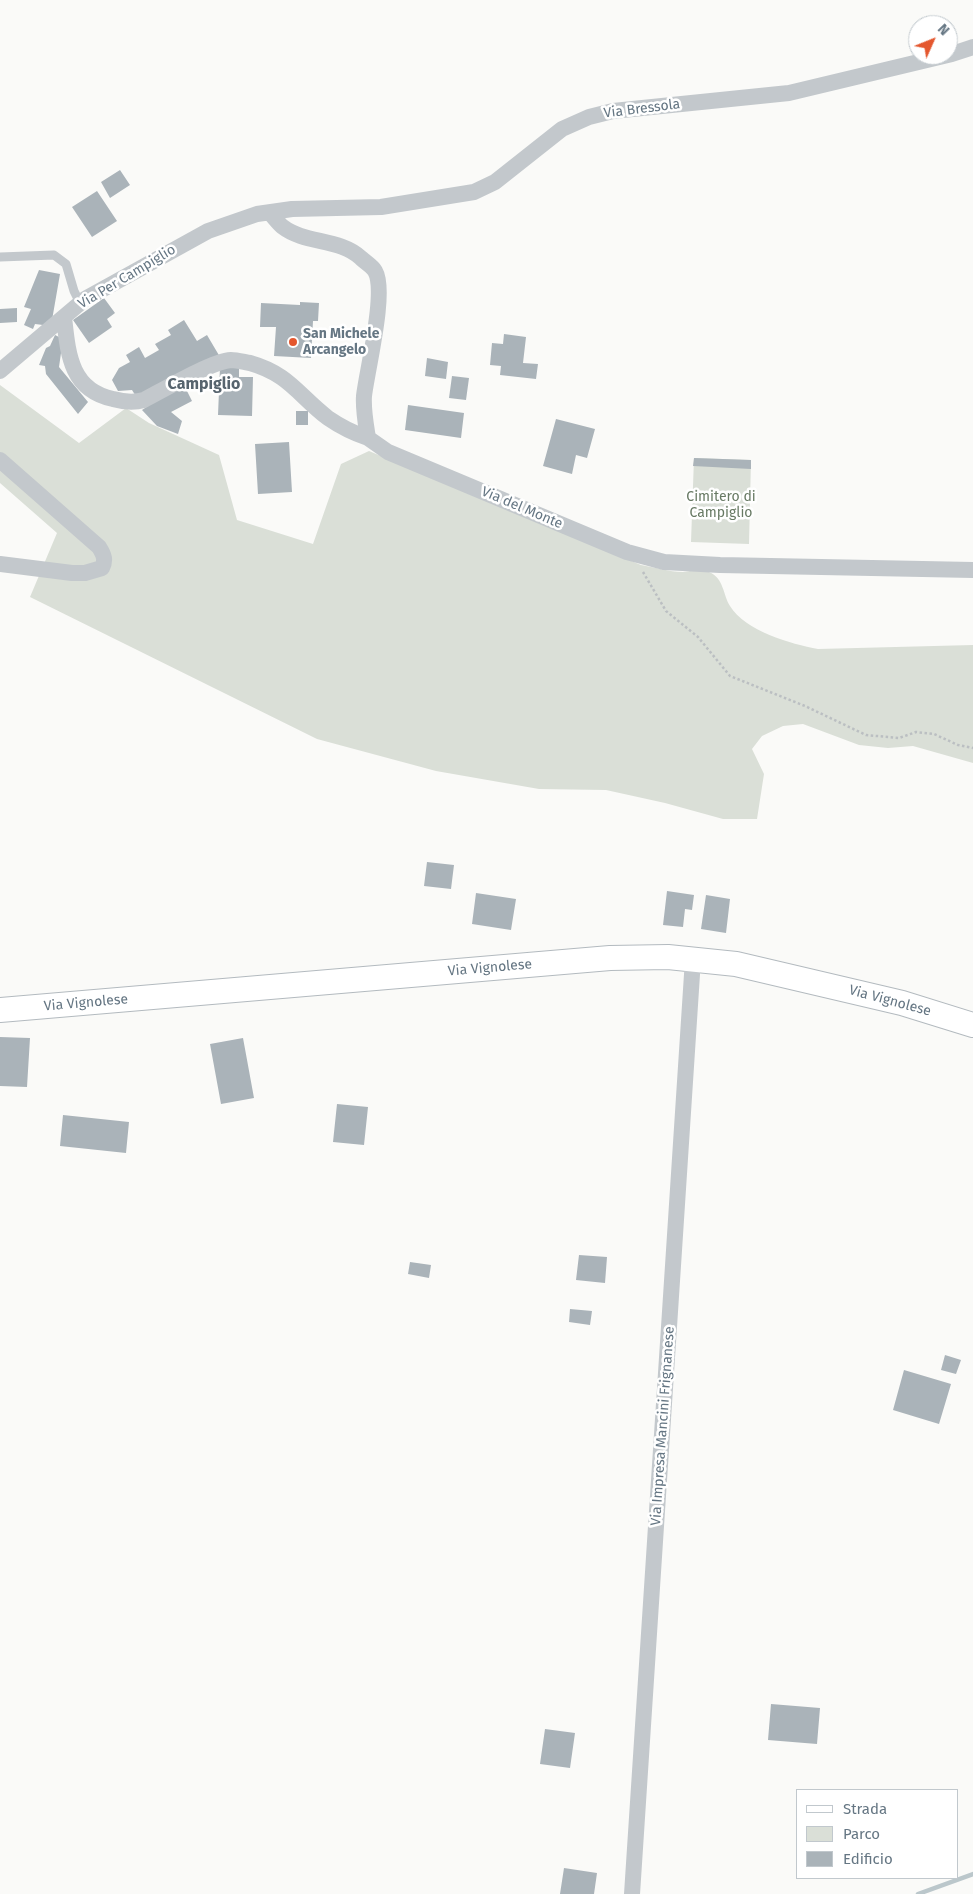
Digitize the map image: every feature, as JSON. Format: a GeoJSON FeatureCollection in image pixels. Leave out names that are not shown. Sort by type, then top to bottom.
{"type":"FeatureCollection","features":[{"type":"Feature","properties":{"kind":"main road","name":"Via Vignolese"},"geometry":{"type":"LineString","coordinates":[[0,1010],[610,958],[668,956],[736,964],[778,973],[902,1003],[973,1024]]}},
{"type":"Feature","properties":{"kind":"street","name":"Via Bressola"},"geometry":{"type":"LineString","coordinates":[[270,212],[305,207],[381,207],[474,192],[502,177],[562,129],[589,117],[613,111],[790,93],[952,54],[973,47]]}},
{"type":"Feature","properties":{"kind":"street","name":"Via Per Campiglio"},"geometry":{"type":"LineString","coordinates":[[0,372],[80,303],[208,231],[270,212]]}},
{"type":"Feature","properties":{"kind":"street"},"geometry":{"type":"LineString","coordinates":[[270,212],[283,227],[294,233],[336,245],[359,255],[375,272],[379,286],[377,319],[364,399],[368,438]]}},
{"type":"Feature","properties":{"kind":"street","name":"Via del Monte"},"geometry":{"type":"LineString","coordinates":[[64,317],[68,349],[73,367],[85,385],[103,397],[135,402],[144,400],[208,367],[230,360],[241,361],[271,371],[286,379],[334,422],[348,431],[368,438],[398,456],[641,556],[664,562],[720,565],[973,570]]}},
{"type":"Feature","properties":{"kind":"street"},"geometry":{"type":"LineString","coordinates":[[0,460],[99,547],[104,554],[105,562],[102,568],[85,573],[0,564]]}},
{"type":"Feature","properties":{"kind":"street","name":"Via Impresa Mancini Frignanese"},"geometry":{"type":"LineString","coordinates":[[632,1894],[693,959]]}},
{"type":"Feature","properties":{"kind":"lane"},"geometry":{"type":"LineString","coordinates":[[0,257],[54,255],[66,264],[74,291],[80,303]]}},
{"type":"Feature","properties":{"kind":"path"},"geometry":{"type":"LineString","coordinates":[[641,556],[643,573],[666,611],[698,637],[730,676],[805,706],[866,735],[899,738],[916,732],[934,734],[958,745],[973,748]]}},
{"type":"Feature","properties":{"kind":"green space"},"geometry":{"type":"Polygon","coordinates":[[[0,385],[79,443],[126,408],[149,423],[219,455],[237,520],[313,544],[341,464],[369,451],[641,565],[678,572],[699,570],[709,572],[718,578],[730,606],[737,615],[746,623],[782,640],[818,649],[973,645],[973,763],[913,746],[888,748],[859,745],[803,724],[783,726],[762,736],[752,749],[764,774],[757,819],[723,819],[665,803],[606,790],[539,789],[436,771],[317,739],[30,597],[57,533],[0,483],[0,385]]]}},
{"type":"Feature","properties":{"kind":"green space","name":"Cimitero di Campiglio"},"geometry":{"type":"Polygon","coordinates":[[[694,458],[751,460],[749,544],[691,542],[694,458]]]}},
{"type":"Feature","properties":{"kind":"building"},"geometry":{"type":"Polygon","coordinates":[[[120,170],[130,185],[110,198],[101,182],[120,170]]]}},
{"type":"Feature","properties":{"kind":"building"},"geometry":{"type":"Polygon","coordinates":[[[97,191],[117,221],[92,237],[72,207],[97,191]]]}},
{"type":"Feature","properties":{"kind":"building"},"geometry":{"type":"Polygon","coordinates":[[[39,270],[60,274],[51,326],[35,324],[33,329],[24,325],[31,309],[24,307],[39,270]]]}},
{"type":"Feature","properties":{"kind":"building"},"geometry":{"type":"Polygon","coordinates":[[[104,298],[115,313],[107,319],[112,327],[89,343],[73,320],[104,298]]]}},
{"type":"Feature","properties":{"kind":"building"},"geometry":{"type":"Polygon","coordinates":[[[300,302],[319,303],[318,321],[313,321],[311,358],[274,356],[276,327],[260,327],[261,303],[300,305],[300,302]]]}},
{"type":"Feature","properties":{"kind":"building"},"geometry":{"type":"Polygon","coordinates":[[[17,308],[17,322],[0,323],[0,309],[17,308]]]}},
{"type":"Feature","properties":{"kind":"building"},"geometry":{"type":"Polygon","coordinates":[[[184,320],[197,341],[207,335],[220,357],[137,398],[132,390],[118,391],[112,380],[119,368],[130,362],[126,355],[139,347],[145,358],[159,350],[155,344],[171,335],[168,330],[184,320]]]}},
{"type":"Feature","properties":{"kind":"building"},"geometry":{"type":"Polygon","coordinates":[[[504,334],[526,337],[523,363],[538,364],[536,379],[500,375],[501,366],[490,365],[492,343],[503,344],[504,334]]]}},
{"type":"Feature","properties":{"kind":"building"},"geometry":{"type":"Polygon","coordinates":[[[55,335],[63,339],[59,367],[88,402],[78,414],[46,374],[45,366],[39,365],[46,348],[50,346],[55,335]]]}},
{"type":"Feature","properties":{"kind":"building"},"geometry":{"type":"Polygon","coordinates":[[[427,358],[448,362],[446,379],[425,376],[427,358]]]}},
{"type":"Feature","properties":{"kind":"building"},"geometry":{"type":"Polygon","coordinates":[[[220,367],[239,368],[239,377],[253,377],[252,416],[218,415],[220,367]]]}},
{"type":"Feature","properties":{"kind":"building"},"geometry":{"type":"Polygon","coordinates":[[[452,376],[469,378],[466,400],[449,398],[452,376]]]}},
{"type":"Feature","properties":{"kind":"building"},"geometry":{"type":"Polygon","coordinates":[[[183,383],[192,401],[171,412],[182,421],[178,434],[157,426],[142,410],[183,383]]]}},
{"type":"Feature","properties":{"kind":"building"},"geometry":{"type":"Polygon","coordinates":[[[408,405],[464,413],[461,438],[405,430],[408,405]]]}},
{"type":"Feature","properties":{"kind":"building"},"geometry":{"type":"Polygon","coordinates":[[[296,411],[308,411],[308,425],[296,425],[296,411]]]}},
{"type":"Feature","properties":{"kind":"building"},"geometry":{"type":"Polygon","coordinates":[[[556,419],[595,429],[587,458],[576,455],[572,474],[543,466],[556,419]]]}},
{"type":"Feature","properties":{"kind":"building"},"geometry":{"type":"Polygon","coordinates":[[[289,442],[292,492],[258,494],[255,444],[289,442]]]}},
{"type":"Feature","properties":{"kind":"building"},"geometry":{"type":"Polygon","coordinates":[[[694,458],[751,460],[751,469],[693,466],[694,458]]]}},
{"type":"Feature","properties":{"kind":"building"},"geometry":{"type":"Polygon","coordinates":[[[427,862],[454,865],[451,889],[424,886],[427,862]]]}},
{"type":"Feature","properties":{"kind":"building"},"geometry":{"type":"Polygon","coordinates":[[[667,891],[694,895],[692,910],[685,909],[683,927],[663,925],[667,891]]]}},
{"type":"Feature","properties":{"kind":"building"},"geometry":{"type":"Polygon","coordinates":[[[476,893],[516,899],[511,930],[472,924],[476,893]]]}},
{"type":"Feature","properties":{"kind":"building"},"geometry":{"type":"Polygon","coordinates":[[[706,895],[730,899],[726,933],[701,929],[706,895]]]}},
{"type":"Feature","properties":{"kind":"building"},"geometry":{"type":"Polygon","coordinates":[[[0,1037],[30,1038],[27,1087],[0,1086],[0,1037]]]}},
{"type":"Feature","properties":{"kind":"building"},"geometry":{"type":"Polygon","coordinates":[[[243,1038],[254,1098],[221,1104],[210,1044],[243,1038]]]}},
{"type":"Feature","properties":{"kind":"building"},"geometry":{"type":"Polygon","coordinates":[[[337,1104],[368,1107],[364,1145],[333,1142],[337,1104]]]}},
{"type":"Feature","properties":{"kind":"building"},"geometry":{"type":"Polygon","coordinates":[[[63,1115],[129,1122],[126,1153],[60,1146],[63,1115]]]}},
{"type":"Feature","properties":{"kind":"building"},"geometry":{"type":"Polygon","coordinates":[[[579,1255],[607,1257],[605,1283],[576,1280],[579,1255]]]}},
{"type":"Feature","properties":{"kind":"building"},"geometry":{"type":"Polygon","coordinates":[[[410,1262],[431,1265],[429,1278],[408,1274],[410,1262]]]}},
{"type":"Feature","properties":{"kind":"building"},"geometry":{"type":"Polygon","coordinates":[[[570,1309],[592,1311],[590,1325],[569,1322],[570,1309]]]}},
{"type":"Feature","properties":{"kind":"building"},"geometry":{"type":"Polygon","coordinates":[[[945,1355],[961,1360],[956,1374],[941,1370],[945,1355]]]}},
{"type":"Feature","properties":{"kind":"building"},"geometry":{"type":"Polygon","coordinates":[[[904,1370],[951,1384],[939,1424],[893,1410],[904,1370]]]}},
{"type":"Feature","properties":{"kind":"building"},"geometry":{"type":"Polygon","coordinates":[[[771,1704],[820,1708],[817,1744],[768,1740],[771,1704]]]}},
{"type":"Feature","properties":{"kind":"building"},"geometry":{"type":"Polygon","coordinates":[[[545,1729],[575,1733],[570,1768],[540,1764],[545,1729]]]}},
{"type":"Feature","properties":{"kind":"building"},"geometry":{"type":"Polygon","coordinates":[[[564,1868],[597,1873],[594,1894],[560,1894],[564,1868]]]}},
{"type":"Feature","properties":{"kind":"waterway"},"geometry":{"type":"LineString","coordinates":[[918,1894],[973,1874]]}},
{"type":"Feature","properties":{"kind":"place","name":"San Michele Arcangelo"},"geometry":{"type":"Point","coordinates":[293,342]}},
{"type":"Feature","properties":{"kind":"district","name":"Campiglio"},"geometry":{"type":"Point","coordinates":[204,385]}}]}
